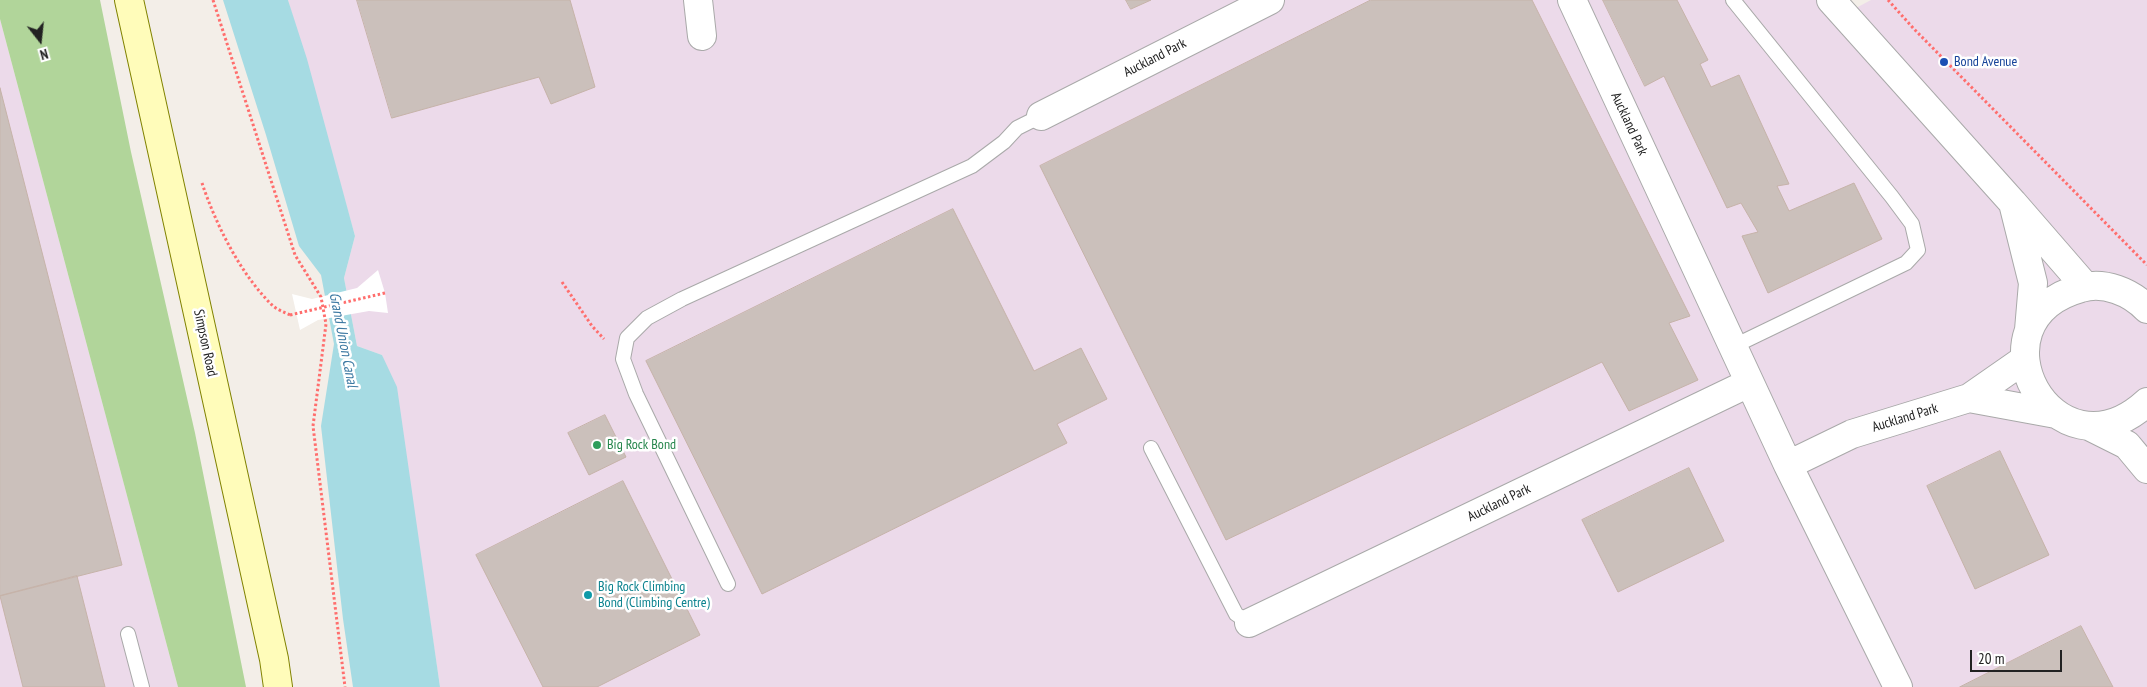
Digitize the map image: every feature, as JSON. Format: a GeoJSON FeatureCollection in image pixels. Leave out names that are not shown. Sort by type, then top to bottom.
{"type":"FeatureCollection","features":[{"type":"Feature","properties":{"kind":"street","name":"Simpson Road"},"geometry":{"type":"LineString","coordinates":[[129,0],[274,659],[278,687]]}},
{"type":"Feature","properties":{"kind":"street"},"geometry":{"type":"LineString","coordinates":[[698,0],[702,36]]}},
{"type":"Feature","properties":{"kind":"street","name":"Auckland Park"},"geometry":{"type":"LineString","coordinates":[[1041,116],[1270,0]]}},
{"type":"Feature","properties":{"kind":"street","name":"Auckland Park"},"geometry":{"type":"LineString","coordinates":[[1572,0],[1749,383],[1898,687]]}},
{"type":"Feature","properties":{"kind":"street"},"geometry":{"type":"LineString","coordinates":[[1831,0],[2085,286]]}},
{"type":"Feature","properties":{"kind":"street"},"geometry":{"type":"LineString","coordinates":[[2013,203],[2033,283],[2025,359],[2029,380],[2040,399],[2056,414],[2072,422],[2090,426],[2127,445],[2147,469]]}},
{"type":"Feature","properties":{"kind":"street"},"geometry":{"type":"LineString","coordinates":[[2029,332],[2038,316],[2051,302],[2067,292],[2085,286],[2103,286],[2120,290],[2143,302]]}},
{"type":"Feature","properties":{"kind":"street","name":"Auckland Park"},"geometry":{"type":"LineString","coordinates":[[1788,465],[1852,434],[1969,398],[2025,359]]}},
{"type":"Feature","properties":{"kind":"street","name":"Auckland Park"},"geometry":{"type":"LineString","coordinates":[[1249,623],[1749,383]]}},
{"type":"Feature","properties":{"kind":"street","name":"Auckland Park"},"geometry":{"type":"LineString","coordinates":[[1969,398],[2056,414]]}},
{"type":"Feature","properties":{"kind":"street"},"geometry":{"type":"LineString","coordinates":[[2090,426],[2112,424],[2133,415],[2147,402]]}},
{"type":"Feature","properties":{"kind":"lane"},"geometry":{"type":"LineString","coordinates":[[1732,347],[1906,263],[1918,250],[1912,224],[1892,196],[1733,0]]}},
{"type":"Feature","properties":{"kind":"lane"},"geometry":{"type":"LineString","coordinates":[[728,584],[636,394],[624,359],[627,338],[647,318],[682,298],[972,166],[1004,142],[1017,128],[1041,116]]}},
{"type":"Feature","properties":{"kind":"lane"},"geometry":{"type":"LineString","coordinates":[[1151,448],[1236,614],[1249,623]]}},
{"type":"Feature","properties":{"kind":"lane"},"geometry":{"type":"LineString","coordinates":[[128,634],[142,687]]}},
{"type":"Feature","properties":{"kind":"path"},"geometry":{"type":"LineString","coordinates":[[213,0],[295,254],[321,296],[326,324],[313,426],[345,687]]}},
{"type":"Feature","properties":{"kind":"path"},"geometry":{"type":"LineString","coordinates":[[1888,0],[1914,29],[2147,265]]}},
{"type":"Feature","properties":{"kind":"path"},"geometry":{"type":"LineString","coordinates":[[200,180],[210,206],[246,273],[274,307],[290,315],[385,293]]}},
{"type":"Feature","properties":{"kind":"path"},"geometry":{"type":"LineString","coordinates":[[562,282],[592,326]]}},
{"type":"Feature","properties":{"kind":"shaded area"},"geometry":{"type":"Polygon","coordinates":[[[288,0],[1850,0],[1856,8],[1871,0],[2147,0],[2147,687],[440,687],[403,438],[382,355],[357,346],[344,278],[355,236],[288,0]]]}},
{"type":"Feature","properties":{"kind":"shaded area"},"geometry":{"type":"Polygon","coordinates":[[[0,19],[178,687],[0,687],[0,19]]]}},
{"type":"Feature","properties":{"kind":"green space"},"geometry":{"type":"Polygon","coordinates":[[[0,0],[100,0],[131,152],[195,433],[246,687],[178,687],[0,19],[0,0]]]}},
{"type":"Feature","properties":{"kind":"water","name":"Grand Union Canal"},"geometry":{"type":"Polygon","coordinates":[[[223,0],[288,0],[307,59],[355,236],[344,278],[357,346],[382,355],[397,387],[440,687],[353,687],[343,619],[321,426],[334,344],[321,275],[299,246],[223,0]]]}},
{"type":"Feature","properties":{"kind":"pier"},"geometry":{"type":"Polygon","coordinates":[[[378,270],[385,293],[388,313],[369,311],[318,320],[300,330],[292,294],[312,299],[357,288],[378,270]]]}},
{"type":"Feature","properties":{"kind":"building"},"geometry":{"type":"Polygon","coordinates":[[[357,0],[570,0],[595,87],[551,104],[539,77],[392,118],[357,0]]]}},
{"type":"Feature","properties":{"kind":"building"},"geometry":{"type":"Polygon","coordinates":[[[1126,0],[1151,0],[1131,9],[1126,0]]]}},
{"type":"Feature","properties":{"kind":"building"},"geometry":{"type":"Polygon","coordinates":[[[1371,0],[1532,0],[1690,316],[1669,323],[1698,380],[1629,411],[1602,362],[1226,540],[1040,166],[1371,0]]]}},
{"type":"Feature","properties":{"kind":"building"},"geometry":{"type":"Polygon","coordinates":[[[1603,0],[1677,0],[1708,60],[1700,64],[1711,87],[1739,75],[1789,184],[1777,186],[1789,211],[1854,183],[1882,239],[1768,293],[1742,236],[1758,232],[1741,203],[1727,208],[1664,76],[1645,86],[1603,0]]]}},
{"type":"Feature","properties":{"kind":"building"},"geometry":{"type":"Polygon","coordinates":[[[0,88],[122,565],[0,596],[0,88]]]}},
{"type":"Feature","properties":{"kind":"building"},"geometry":{"type":"Polygon","coordinates":[[[953,209],[1034,371],[1081,348],[1107,399],[1057,424],[1067,443],[762,594],[646,361],[953,209]]]}},
{"type":"Feature","properties":{"kind":"building","name":"Big Rock Bond"},"geometry":{"type":"Polygon","coordinates":[[[605,415],[626,457],[589,475],[568,433],[605,415]]]}},
{"type":"Feature","properties":{"kind":"building"},"geometry":{"type":"Polygon","coordinates":[[[2000,451],[2049,555],[1975,589],[1927,486],[2000,451]]]}},
{"type":"Feature","properties":{"kind":"building"},"geometry":{"type":"Polygon","coordinates":[[[1689,468],[1724,541],[1618,592],[1582,520],[1689,468]]]}},
{"type":"Feature","properties":{"kind":"building","name":"Big Rock Climbing Bond (Climbing Centre)"},"geometry":{"type":"Polygon","coordinates":[[[623,481],[700,635],[597,687],[543,687],[476,555],[623,481]]]}},
{"type":"Feature","properties":{"kind":"building"},"geometry":{"type":"Polygon","coordinates":[[[77,576],[105,687],[23,687],[0,596],[77,576]]]}},
{"type":"Feature","properties":{"kind":"building"},"geometry":{"type":"Polygon","coordinates":[[[2081,626],[2113,687],[1960,687],[2081,626]]]}},
{"type":"Feature","properties":{"kind":"place","name":"Bond Avenue"},"geometry":{"type":"Point","coordinates":[1944,62]}},
{"type":"Feature","properties":{"kind":"place","name":"Big Rock Bond"},"geometry":{"type":"Point","coordinates":[597,445]}},
{"type":"Feature","properties":{"kind":"place","name":"Big Rock Climbing Bond (Climbing Centre)"},"geometry":{"type":"Point","coordinates":[588,595]}}]}
